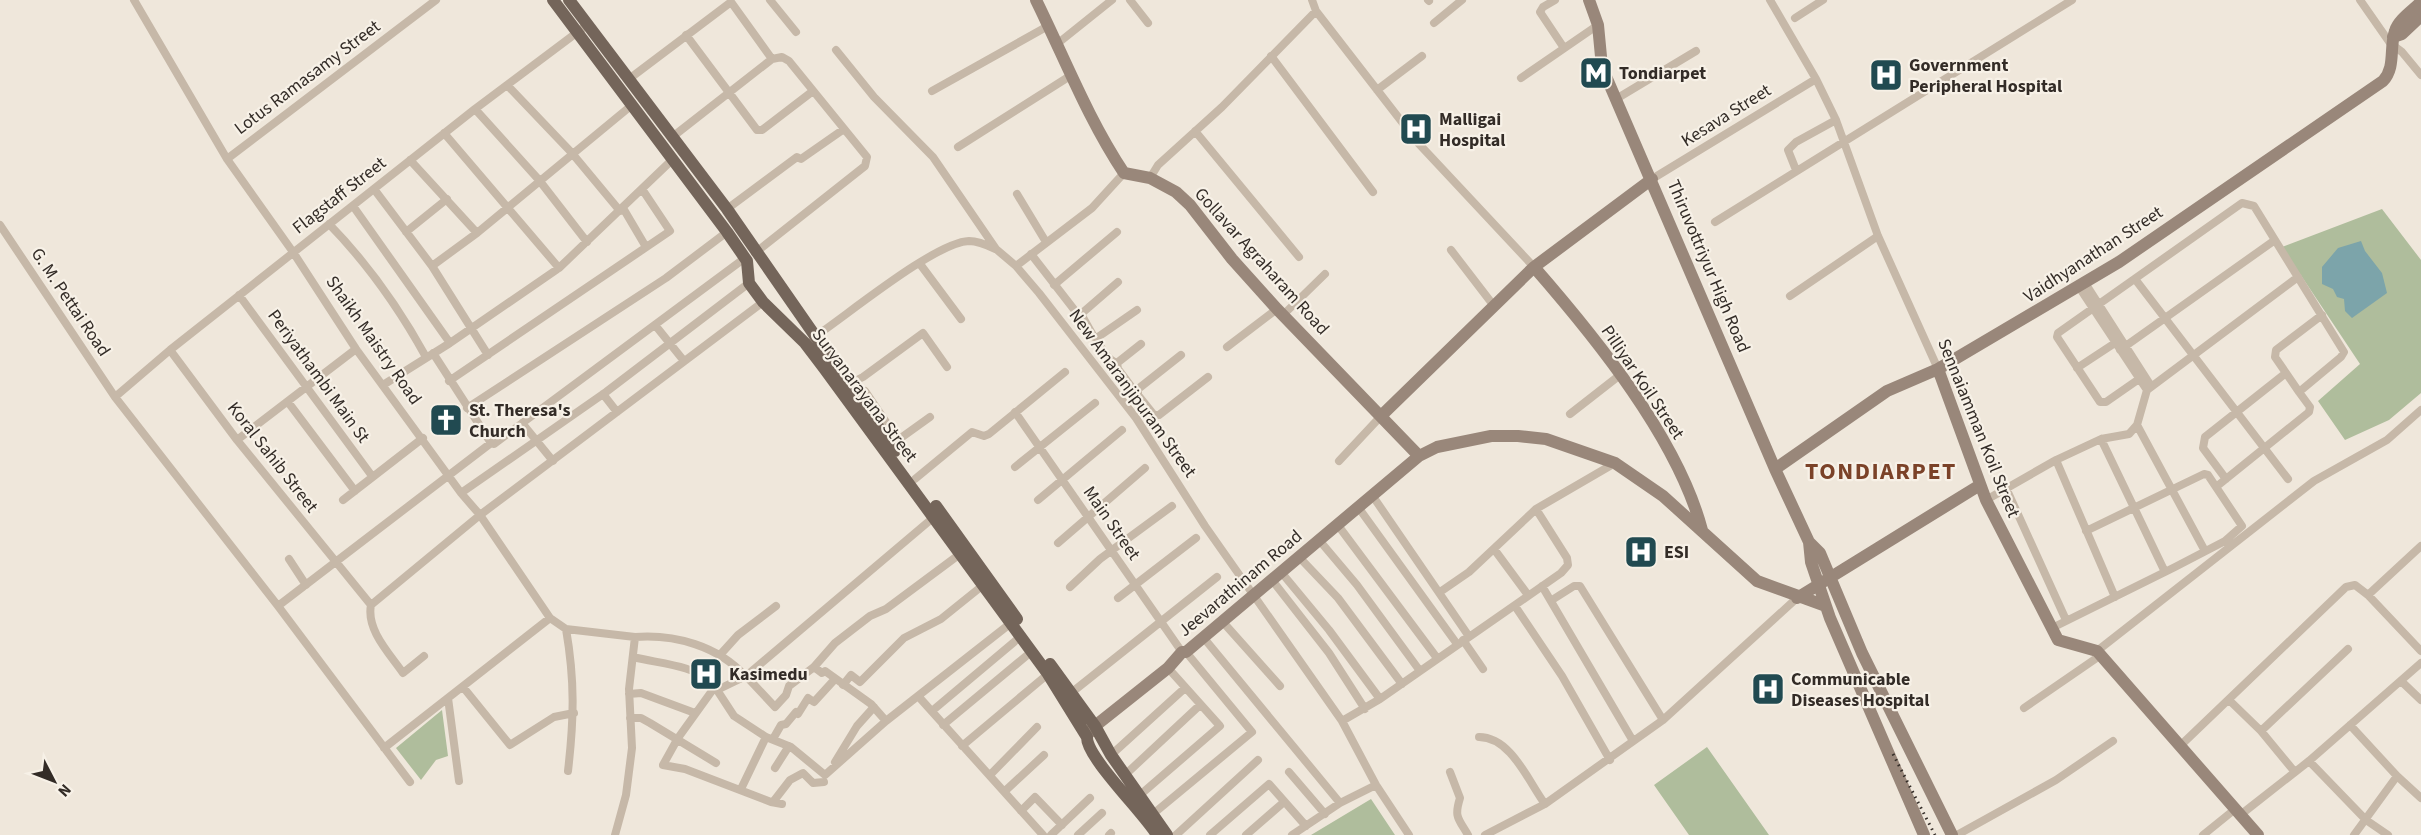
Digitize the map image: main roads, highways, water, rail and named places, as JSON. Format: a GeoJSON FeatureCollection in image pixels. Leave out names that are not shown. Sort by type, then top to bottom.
{"type":"FeatureCollection","features":[{"type":"Feature","properties":{"kind":"main road","name":"Suryanarayana Street"},"geometry":{"type":"LineString","coordinates":[[553,0],[727,232],[750,256],[982,586],[1048,674],[1087,737],[1086,744],[1099,763],[1150,815]]}},
{"type":"Feature","properties":{"kind":"main road","name":"Suryanarayana Street"},"geometry":{"type":"LineString","coordinates":[[569,0],[726,209],[750,256],[749,283],[763,302],[810,340],[849,384],[915,479],[1095,726],[1111,755],[1140,795],[1150,815]]}},
{"type":"Feature","properties":{"kind":"main road","name":"Gollavar Agraharam Road"},"geometry":{"type":"LineString","coordinates":[[1036,0],[1058,44],[1070,76],[1106,145],[1124,173],[1150,178],[1176,192],[1190,205],[1232,259],[1280,312],[1382,415],[1419,456]]}},
{"type":"Feature","properties":{"kind":"main road","name":"Thiruvottriyur High Road"},"geometry":{"type":"LineString","coordinates":[[1589,0],[1598,25],[1602,66],[1653,179],[1775,469],[1809,542],[1820,554],[1858,644],[1952,835]]}},
{"type":"Feature","properties":{"kind":"main road"},"geometry":{"type":"LineString","coordinates":[[2392,40],[2396,28],[2421,2]]}},
{"type":"Feature","properties":{"kind":"main road"},"geometry":{"type":"LineString","coordinates":[[2392,40],[2421,16]]}},
{"type":"Feature","properties":{"kind":"main road","name":"Vaidhyanathan Street"},"geometry":{"type":"LineString","coordinates":[[1775,469],[1887,392],[1938,369],[2082,285],[2382,81],[2391,67],[2392,40]]}},
{"type":"Feature","properties":{"kind":"main road"},"geometry":{"type":"LineString","coordinates":[[1382,415],[1534,267],[1653,179]]}},
{"type":"Feature","properties":{"kind":"main road","name":"Pilliyar Koil Street"},"geometry":{"type":"LineString","coordinates":[[1534,267],[1620,375],[1670,453],[1691,493],[1702,530]]}},
{"type":"Feature","properties":{"kind":"main road","name":"Sennaiamman Koil Street"},"geometry":{"type":"LineString","coordinates":[[1938,369],[1986,500],[2058,640],[2099,653],[2258,835]]}},
{"type":"Feature","properties":{"kind":"main road","name":"Jeevarathinam Road"},"geometry":{"type":"LineString","coordinates":[[1087,737],[1095,726],[1168,668],[1184,652],[1419,456],[1437,447],[1491,436],[1546,439],[1615,464],[1663,496],[1757,581],[1797,598],[1826,606]]}},
{"type":"Feature","properties":{"kind":"main road"},"geometry":{"type":"LineString","coordinates":[[1797,598],[1829,576],[1980,485]]}},
{"type":"Feature","properties":{"kind":"main road","name":"Thiruvottriyur High Road"},"geometry":{"type":"LineString","coordinates":[[1809,542],[1810,562],[1826,606],[1924,835]]}},
{"type":"Feature","properties":{"kind":"main road"},"geometry":{"type":"LineString","coordinates":[[1150,815],[1157,835]]}},
{"type":"Feature","properties":{"kind":"main road"},"geometry":{"type":"LineString","coordinates":[[1150,815],[1167,835]]}},
{"type":"Feature","properties":{"kind":"water"},"geometry":{"type":"Polygon","coordinates":[[[2361,241],[2365,251],[2382,273],[2387,293],[2352,318],[2345,311],[2344,299],[2337,297],[2333,289],[2322,284],[2322,267],[2338,248],[2361,241]]]}},
{"type":"Feature","properties":{"kind":"railway"},"geometry":{"type":"LineString","coordinates":[[1893,754],[1935,835]]}},
{"type":"Feature","properties":{"kind":"place","name":"Tondiarpet"},"geometry":{"type":"Point","coordinates":[1596,73]}},
{"type":"Feature","properties":{"kind":"place","name":"Government Peripheral Hospital"},"geometry":{"type":"Point","coordinates":[1886,75]}},
{"type":"Feature","properties":{"kind":"place","name":"Malligai Hospital"},"geometry":{"type":"Point","coordinates":[1416,129]}},
{"type":"Feature","properties":{"kind":"place","name":"St. Theresa's Church"},"geometry":{"type":"Point","coordinates":[446,420]}},
{"type":"Feature","properties":{"kind":"place","name":"ESI"},"geometry":{"type":"Point","coordinates":[1641,552]}},
{"type":"Feature","properties":{"kind":"place","name":"Kasimedu"},"geometry":{"type":"Point","coordinates":[706,674]}},
{"type":"Feature","properties":{"kind":"place","name":"Communicable Diseases Hospital"},"geometry":{"type":"Point","coordinates":[1768,689]}},
{"type":"Feature","properties":{"kind":"district","name":"TONDIARPET"},"geometry":{"type":"Point","coordinates":[1881,471]}}]}
